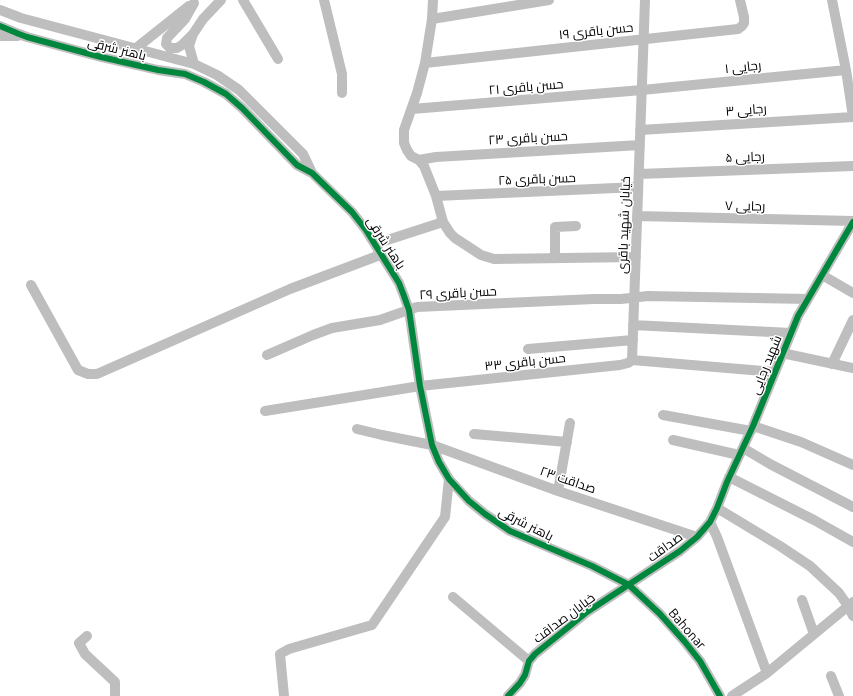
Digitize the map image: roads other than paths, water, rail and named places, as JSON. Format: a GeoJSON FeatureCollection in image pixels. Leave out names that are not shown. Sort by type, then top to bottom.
{"type":"FeatureCollection","features":[{"type":"Feature","properties":{"kind":"street"},"geometry":{"type":"LineString","coordinates":[[195,1],[185,19],[167,38],[166,44],[170,48],[176,48],[182,45],[221,0]]}},
{"type":"Feature","properties":{"kind":"street"},"geometry":{"type":"LineString","coordinates":[[243,0],[278,58]]}},
{"type":"Feature","properties":{"kind":"street"},"geometry":{"type":"LineString","coordinates":[[327,0],[342,74],[342,93]]}},
{"type":"Feature","properties":{"kind":"street"},"geometry":{"type":"LineString","coordinates":[[434,0],[425,63],[412,109],[404,130],[404,143],[411,156],[424,166],[436,196],[443,222],[450,233],[481,255],[494,259],[636,257]]}},
{"type":"Feature","properties":{"kind":"street"},"geometry":{"type":"LineString","coordinates":[[432,19],[549,0]]}},
{"type":"Feature","properties":{"kind":"street","name":"خیابان شهید باقری"},"geometry":{"type":"LineString","coordinates":[[632,360],[645,0]]}},
{"type":"Feature","properties":{"kind":"street","name":"حسن باقری ۱۹"},"geometry":{"type":"LineString","coordinates":[[425,63],[738,29],[744,23],[740,0]]}},
{"type":"Feature","properties":{"kind":"street"},"geometry":{"type":"LineString","coordinates":[[832,0],[846,70],[853,117]]}},
{"type":"Feature","properties":{"kind":"street"},"geometry":{"type":"LineString","coordinates":[[135,49],[195,1]]}},
{"type":"Feature","properties":{"kind":"street","name":"باهنر شرقی"},"geometry":{"type":"LineString","coordinates":[[0,10],[21,18],[194,64],[217,75],[239,90],[303,154],[312,173]]}},
{"type":"Feature","properties":{"kind":"street","name":"باهنر شرقی"},"geometry":{"type":"LineString","coordinates":[[0,26],[27,37],[101,57],[158,70],[185,74],[226,94],[242,108],[297,165],[312,173],[352,212],[366,230],[399,284],[408,310],[420,386],[432,444],[439,462],[449,479],[469,501],[485,514],[510,530],[543,546],[592,566],[629,585]]}},
{"type":"Feature","properties":{"kind":"street"},"geometry":{"type":"LineString","coordinates":[[193,34],[189,46],[194,64]]}},
{"type":"Feature","properties":{"kind":"street"},"geometry":{"type":"LineString","coordinates":[[0,36],[27,37]]}},
{"type":"Feature","properties":{"kind":"street","name":"رجایی ۱"},"geometry":{"type":"LineString","coordinates":[[642,90],[846,70]]}},
{"type":"Feature","properties":{"kind":"street","name":"حسن باقری ۲۱"},"geometry":{"type":"LineString","coordinates":[[412,109],[642,90]]}},
{"type":"Feature","properties":{"kind":"street","name":"رجایی ۳"},"geometry":{"type":"LineString","coordinates":[[640,130],[853,117]]}},
{"type":"Feature","properties":{"kind":"street","name":"حسن باقری ۲۳"},"geometry":{"type":"LineString","coordinates":[[418,160],[436,157],[640,145]]}},
{"type":"Feature","properties":{"kind":"street","name":"رجایی ۵"},"geometry":{"type":"LineString","coordinates":[[639,174],[853,166]]}},
{"type":"Feature","properties":{"kind":"street","name":"حسن باقری ۲۵"},"geometry":{"type":"LineString","coordinates":[[436,196],[638,187]]}},
{"type":"Feature","properties":{"kind":"street","name":"رجایی ۷"},"geometry":{"type":"LineString","coordinates":[[637,216],[853,222]]}},
{"type":"Feature","properties":{"kind":"street"},"geometry":{"type":"LineString","coordinates":[[375,244],[443,222]]}},
{"type":"Feature","properties":{"kind":"street","name":"شهید رجایی"},"geometry":{"type":"LineString","coordinates":[[710,522],[752,428],[798,316],[853,222]]}},
{"type":"Feature","properties":{"kind":"street"},"geometry":{"type":"LineString","coordinates":[[555,258],[555,227],[576,226]]}},
{"type":"Feature","properties":{"kind":"street"},"geometry":{"type":"LineString","coordinates":[[31,285],[78,370],[88,374],[97,374],[290,289],[380,254]]}},
{"type":"Feature","properties":{"kind":"street"},"geometry":{"type":"LineString","coordinates":[[822,275],[853,293]]}},
{"type":"Feature","properties":{"kind":"street","name":"حسن باقری ۲۹"},"geometry":{"type":"LineString","coordinates":[[267,355],[332,328],[380,320],[417,307],[587,299],[621,299],[648,296],[808,299]]}},
{"type":"Feature","properties":{"kind":"street"},"geometry":{"type":"LineString","coordinates":[[832,364],[853,320]]}},
{"type":"Feature","properties":{"kind":"street"},"geometry":{"type":"LineString","coordinates":[[633,325],[791,333]]}},
{"type":"Feature","properties":{"kind":"street"},"geometry":{"type":"LineString","coordinates":[[528,349],[632,340]]}},
{"type":"Feature","properties":{"kind":"street"},"geometry":{"type":"LineString","coordinates":[[782,353],[853,368]]}},
{"type":"Feature","properties":{"kind":"street"},"geometry":{"type":"LineString","coordinates":[[632,360],[775,372]]}},
{"type":"Feature","properties":{"kind":"street","name":"حسن باقری ۳۳"},"geometry":{"type":"LineString","coordinates":[[265,410],[420,386],[620,365],[632,360]]}},
{"type":"Feature","properties":{"kind":"street"},"geometry":{"type":"LineString","coordinates":[[662,415],[752,428],[801,442],[852,464]]}},
{"type":"Feature","properties":{"kind":"street"},"geometry":{"type":"LineString","coordinates":[[558,491],[570,423]]}},
{"type":"Feature","properties":{"kind":"street","name":"صداقت ۲۳"},"geometry":{"type":"LineString","coordinates":[[357,429],[432,444],[558,491],[697,537]]}},
{"type":"Feature","properties":{"kind":"street"},"geometry":{"type":"LineString","coordinates":[[474,434],[567,442]]}},
{"type":"Feature","properties":{"kind":"street"},"geometry":{"type":"LineString","coordinates":[[673,440],[741,452],[770,464],[853,507]]}},
{"type":"Feature","properties":{"kind":"street"},"geometry":{"type":"LineString","coordinates":[[729,477],[814,520],[853,542]]}},
{"type":"Feature","properties":{"kind":"street"},"geometry":{"type":"LineString","coordinates":[[284,696],[280,654],[289,649],[372,625],[444,517],[449,479]]}},
{"type":"Feature","properties":{"kind":"street"},"geometry":{"type":"LineString","coordinates":[[717,508],[810,566],[851,604],[853,616]]}},
{"type":"Feature","properties":{"kind":"street"},"geometry":{"type":"LineString","coordinates":[[710,522],[717,537],[767,673]]}},
{"type":"Feature","properties":{"kind":"street","name":"صداقت"},"geometry":{"type":"LineString","coordinates":[[629,585],[680,551],[697,537],[710,522]]}},
{"type":"Feature","properties":{"kind":"street","name":"خیابان صداقت"},"geometry":{"type":"LineString","coordinates":[[508,696],[523,679],[529,661],[535,654],[587,612],[629,585]]}},
{"type":"Feature","properties":{"kind":"street","name":"Bahonar"},"geometry":{"type":"LineString","coordinates":[[629,585],[660,614],[685,642],[700,661],[720,696]]}},
{"type":"Feature","properties":{"kind":"street"},"geometry":{"type":"LineString","coordinates":[[453,597],[529,661]]}},
{"type":"Feature","properties":{"kind":"street"},"geometry":{"type":"LineString","coordinates":[[802,600],[814,634]]}},
{"type":"Feature","properties":{"kind":"street"},"geometry":{"type":"LineString","coordinates":[[732,696],[767,673],[851,604]]}},
{"type":"Feature","properties":{"kind":"street"},"geometry":{"type":"LineString","coordinates":[[87,636],[79,643],[85,654],[115,682],[115,696]]}},
{"type":"Feature","properties":{"kind":"street"},"geometry":{"type":"LineString","coordinates":[[831,676],[839,696]]}}]}
